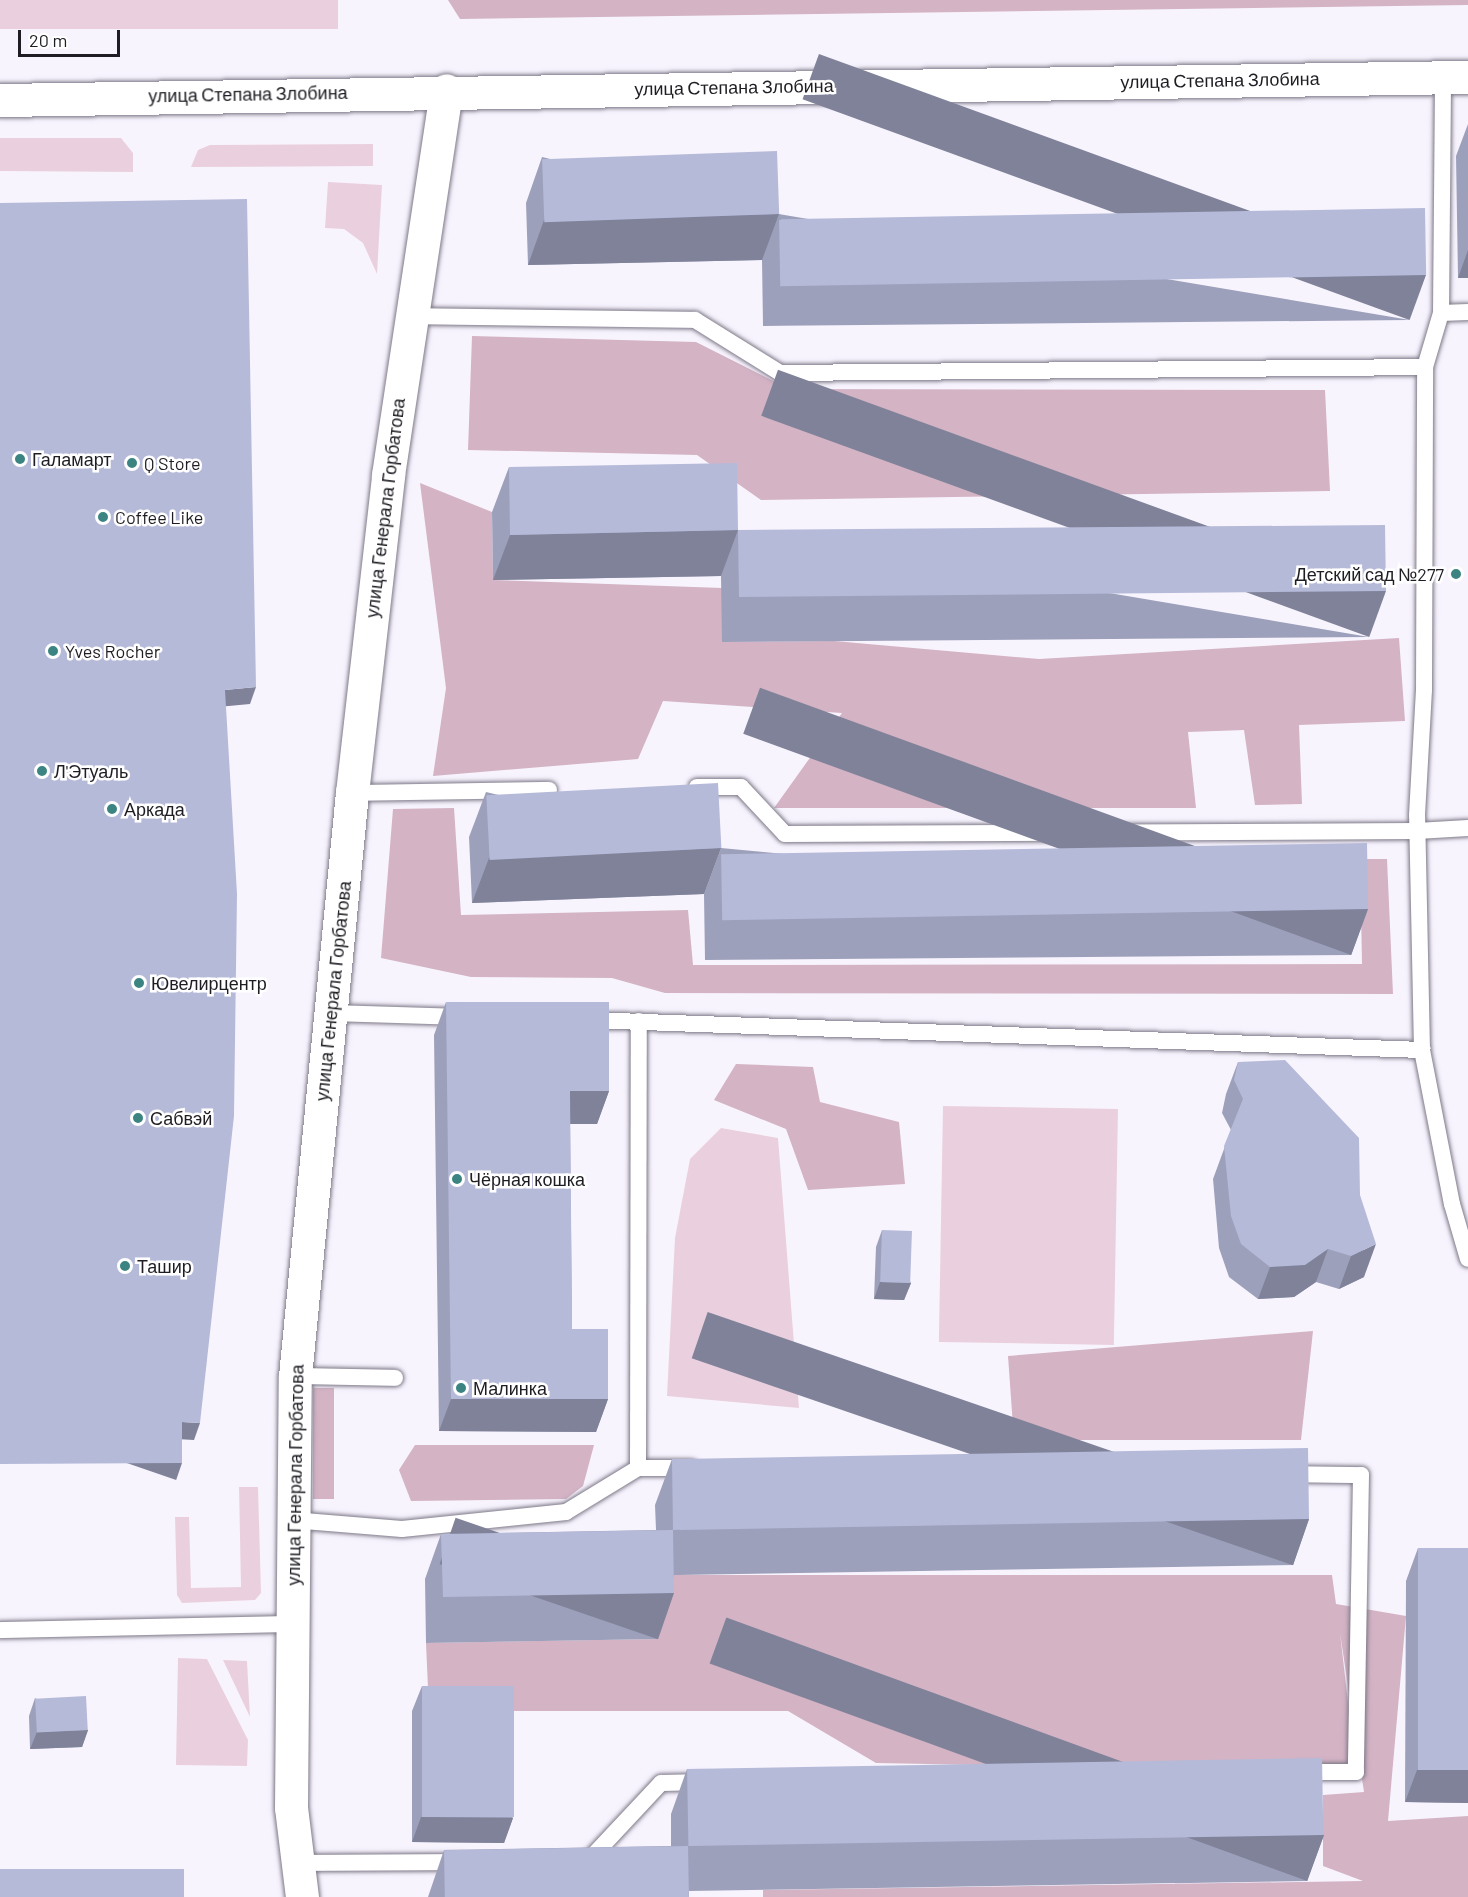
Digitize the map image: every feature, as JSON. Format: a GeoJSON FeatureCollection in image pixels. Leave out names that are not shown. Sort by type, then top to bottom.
{"type":"FeatureCollection","features":[{"type":"Feature","properties":{"kind":"street","name":"улица Степана Злобина"},"geometry":{"type":"LineString","coordinates":[[0,100],[446,90],[1456,77]]}},
{"type":"Feature","properties":{"kind":"street","name":"улица Генерала Горбатова"},"geometry":{"type":"LineString","coordinates":[[302,1897],[291,1808],[295,1376],[352,793],[410,316],[446,90]]}},
{"type":"Feature","properties":{"kind":"lane"},"geometry":{"type":"LineString","coordinates":[[1456,77],[1441,313],[1425,367],[1424,690],[1417,831],[1422,1050],[1452,1204],[1468,1259]]}},
{"type":"Feature","properties":{"kind":"lane"},"geometry":{"type":"LineString","coordinates":[[1441,313],[1468,312]]}},
{"type":"Feature","properties":{"kind":"lane"},"geometry":{"type":"LineString","coordinates":[[410,316],[695,320],[780,373],[1425,367]]}},
{"type":"Feature","properties":{"kind":"lane"},"geometry":{"type":"LineString","coordinates":[[682,788],[741,787],[785,834],[1417,831],[1468,828]]}},
{"type":"Feature","properties":{"kind":"lane"},"geometry":{"type":"LineString","coordinates":[[352,793],[564,790]]}},
{"type":"Feature","properties":{"kind":"lane"},"geometry":{"type":"LineString","coordinates":[[331,1013],[485,1017]]}},
{"type":"Feature","properties":{"kind":"lane"},"geometry":{"type":"LineString","coordinates":[[568,1020],[1422,1050]]}},
{"type":"Feature","properties":{"kind":"lane"},"geometry":{"type":"LineString","coordinates":[[638,1468],[639,1022]]}},
{"type":"Feature","properties":{"kind":"lane"},"geometry":{"type":"LineString","coordinates":[[295,1376],[396,1378]]}},
{"type":"Feature","properties":{"kind":"lane"},"geometry":{"type":"LineString","coordinates":[[292,1520],[402,1529],[567,1512],[638,1468],[710,1468]]}},
{"type":"Feature","properties":{"kind":"lane"},"geometry":{"type":"LineString","coordinates":[[1267,1474],[1361,1475],[1356,1772],[1288,1772]]}},
{"type":"Feature","properties":{"kind":"lane"},"geometry":{"type":"LineString","coordinates":[[0,1630],[293,1624]]}},
{"type":"Feature","properties":{"kind":"lane"},"geometry":{"type":"LineString","coordinates":[[565,1861],[588,1861],[661,1783],[720,1782]]}},
{"type":"Feature","properties":{"kind":"lane"},"geometry":{"type":"LineString","coordinates":[[297,1863],[483,1862]]}},
{"type":"Feature","properties":{"kind":"shaded area"},"geometry":{"type":"Polygon","coordinates":[[[0,0],[338,0],[338,29],[0,29],[0,0]]]}},
{"type":"Feature","properties":{"kind":"shaded area"},"geometry":{"type":"Polygon","coordinates":[[[448,0],[1468,0],[1468,5],[460,19],[448,0]]]}},
{"type":"Feature","properties":{"kind":"shaded area"},"geometry":{"type":"Polygon","coordinates":[[[0,138],[121,138],[133,153],[133,172],[0,171],[0,138]]]}},
{"type":"Feature","properties":{"kind":"shaded area"},"geometry":{"type":"Polygon","coordinates":[[[373,144],[373,166],[191,167],[198,150],[210,145],[373,144]]]}},
{"type":"Feature","properties":{"kind":"shaded area"},"geometry":{"type":"Polygon","coordinates":[[[328,182],[382,185],[377,274],[363,243],[344,229],[325,228],[328,182]]]}},
{"type":"Feature","properties":{"kind":"shaded area"},"geometry":{"type":"Polygon","coordinates":[[[472,336],[696,342],[789,389],[1325,390],[1330,491],[761,500],[697,455],[468,450],[472,336]]]}},
{"type":"Feature","properties":{"kind":"shaded area"},"geometry":{"type":"Polygon","coordinates":[[[420,483],[492,512],[493,580],[722,588],[723,642],[834,641],[1039,659],[1399,638],[1405,721],[1299,725],[1302,804],[1255,805],[1244,730],[1188,732],[1196,808],[774,808],[842,713],[663,701],[638,759],[433,776],[446,688],[420,483]]]}},
{"type":"Feature","properties":{"kind":"shaded area"},"geometry":{"type":"Polygon","coordinates":[[[454,808],[461,915],[688,910],[693,965],[1362,964],[1360,859],[1387,859],[1393,994],[665,993],[612,978],[471,977],[381,958],[393,809],[454,808]]]}},
{"type":"Feature","properties":{"kind":"shaded area"},"geometry":{"type":"Polygon","coordinates":[[[736,1064],[813,1067],[820,1102],[899,1122],[905,1184],[808,1190],[786,1129],[714,1100],[736,1064]]]}},
{"type":"Feature","properties":{"kind":"shaded area"},"geometry":{"type":"Polygon","coordinates":[[[943,1106],[1118,1109],[1114,1345],[939,1342],[943,1106]]]}},
{"type":"Feature","properties":{"kind":"shaded area"},"geometry":{"type":"Polygon","coordinates":[[[721,1128],[778,1138],[799,1408],[667,1396],[675,1238],[690,1159],[721,1128]]]}},
{"type":"Feature","properties":{"kind":"shaded area"},"geometry":{"type":"Polygon","coordinates":[[[1313,1331],[1301,1440],[1014,1440],[1008,1356],[1313,1331]]]}},
{"type":"Feature","properties":{"kind":"shaded area"},"geometry":{"type":"Polygon","coordinates":[[[313,1388],[334,1388],[334,1499],[313,1499],[313,1388]]]}},
{"type":"Feature","properties":{"kind":"shaded area"},"geometry":{"type":"Polygon","coordinates":[[[415,1445],[594,1445],[583,1486],[566,1499],[411,1501],[399,1470],[415,1445]]]}},
{"type":"Feature","properties":{"kind":"shaded area"},"geometry":{"type":"Polygon","coordinates":[[[239,1487],[258,1487],[261,1593],[255,1600],[182,1603],[177,1595],[175,1517],[189,1517],[191,1588],[241,1587],[239,1487]]]}},
{"type":"Feature","properties":{"kind":"shaded area"},"geometry":{"type":"Polygon","coordinates":[[[673,1575],[1332,1575],[1336,1604],[1406,1616],[1388,1821],[1468,1816],[1468,1897],[763,1897],[763,1890],[1363,1881],[1323,1866],[1323,1795],[1364,1792],[1340,1633],[1356,1772],[876,1763],[788,1711],[429,1711],[426,1643],[658,1639],[673,1575]]]}},
{"type":"Feature","properties":{"kind":"shaded area"},"geometry":{"type":"Polygon","coordinates":[[[178,1658],[207,1659],[248,1740],[247,1766],[176,1765],[178,1658]]]}},
{"type":"Feature","properties":{"kind":"shaded area"},"geometry":{"type":"Polygon","coordinates":[[[223,1660],[247,1661],[250,1717],[223,1660]]]}},
{"type":"Feature","properties":{"kind":"building"},"geometry":{"type":"Polygon","coordinates":[[[777,151],[779,214],[544,222],[542,159],[777,151]]]}},
{"type":"Feature","properties":{"kind":"building","name":"Аркада"},"geometry":{"type":"Polygon","coordinates":[[[247,199],[256,687],[225,690],[237,894],[234,1116],[200,1423],[182,1422],[182,1463],[0,1464],[0,203],[247,199]]]}},
{"type":"Feature","properties":{"kind":"building"},"geometry":{"type":"Polygon","coordinates":[[[1425,208],[1426,275],[780,286],[779,219],[1425,208]]]}},
{"type":"Feature","properties":{"kind":"building"},"geometry":{"type":"Polygon","coordinates":[[[737,463],[738,530],[510,535],[509,467],[737,463]]]}},
{"type":"Feature","properties":{"kind":"building"},"geometry":{"type":"Polygon","coordinates":[[[1385,525],[1386,591],[739,597],[738,530],[1385,525]]]}},
{"type":"Feature","properties":{"kind":"building"},"geometry":{"type":"Polygon","coordinates":[[[718,783],[721,848],[490,860],[486,795],[718,783]]]}},
{"type":"Feature","properties":{"kind":"building"},"geometry":{"type":"Polygon","coordinates":[[[1367,843],[1368,909],[722,920],[721,854],[1367,843]]]}},
{"type":"Feature","properties":{"kind":"building"},"geometry":{"type":"Polygon","coordinates":[[[446,1002],[609,1002],[609,1091],[570,1091],[572,1329],[608,1329],[608,1399],[451,1399],[446,1002]]]}},
{"type":"Feature","properties":{"kind":"building"},"geometry":{"type":"Polygon","coordinates":[[[1285,1060],[1359,1138],[1360,1195],[1376,1244],[1351,1256],[1328,1249],[1305,1265],[1270,1267],[1241,1244],[1231,1216],[1224,1146],[1243,1099],[1234,1080],[1238,1062],[1285,1060]]]}},
{"type":"Feature","properties":{"kind":"building"},"geometry":{"type":"Polygon","coordinates":[[[882,1230],[912,1231],[910,1283],[880,1282],[882,1230]]]}},
{"type":"Feature","properties":{"kind":"building"},"geometry":{"type":"Polygon","coordinates":[[[1308,1448],[1309,1519],[673,1530],[672,1459],[1308,1448]]]}},
{"type":"Feature","properties":{"kind":"building"},"geometry":{"type":"Polygon","coordinates":[[[673,1530],[674,1593],[443,1597],[441,1534],[673,1530]]]}},
{"type":"Feature","properties":{"kind":"building"},"geometry":{"type":"Polygon","coordinates":[[[1418,1548],[1468,1548],[1468,1770],[1418,1770],[1418,1548]]]}},
{"type":"Feature","properties":{"kind":"building"},"geometry":{"type":"Polygon","coordinates":[[[422,1686],[514,1686],[514,1817],[422,1817],[422,1686]]]}},
{"type":"Feature","properties":{"kind":"building"},"geometry":{"type":"Polygon","coordinates":[[[86,1696],[88,1730],[37,1733],[35,1699],[86,1696]]]}},
{"type":"Feature","properties":{"kind":"building"},"geometry":{"type":"Polygon","coordinates":[[[1322,1758],[1323,1835],[688,1846],[687,1769],[1322,1758]]]}},
{"type":"Feature","properties":{"kind":"building"},"geometry":{"type":"Polygon","coordinates":[[[688,1846],[689,1897],[445,1897],[444,1850],[688,1846]]]}},
{"type":"Feature","properties":{"kind":"building"},"geometry":{"type":"Polygon","coordinates":[[[0,1869],[184,1869],[184,1897],[0,1897],[0,1869]]]}},
{"type":"Feature","properties":{"kind":"place","name":"Галамарт"},"geometry":{"type":"Point","coordinates":[20,459]}},
{"type":"Feature","properties":{"kind":"place","name":"Q Store"},"geometry":{"type":"Point","coordinates":[132,463]}},
{"type":"Feature","properties":{"kind":"place","name":"Coffee Like"},"geometry":{"type":"Point","coordinates":[103,517]}},
{"type":"Feature","properties":{"kind":"place","name":"Детский сад №277"},"geometry":{"type":"Point","coordinates":[1456,574]}},
{"type":"Feature","properties":{"kind":"place","name":"Yves Rocher"},"geometry":{"type":"Point","coordinates":[53,651]}},
{"type":"Feature","properties":{"kind":"place","name":"Л'Этуаль"},"geometry":{"type":"Point","coordinates":[42,771]}},
{"type":"Feature","properties":{"kind":"place","name":"Аркада"},"geometry":{"type":"Point","coordinates":[112,809]}},
{"type":"Feature","properties":{"kind":"place","name":"Ювелирцентр"},"geometry":{"type":"Point","coordinates":[139,983]}},
{"type":"Feature","properties":{"kind":"place","name":"Сабвэй"},"geometry":{"type":"Point","coordinates":[138,1118]}},
{"type":"Feature","properties":{"kind":"place","name":"Чёрная кошка"},"geometry":{"type":"Point","coordinates":[457,1179]}},
{"type":"Feature","properties":{"kind":"place","name":"Ташир"},"geometry":{"type":"Point","coordinates":[125,1266]}},
{"type":"Feature","properties":{"kind":"place","name":"Малинка"},"geometry":{"type":"Point","coordinates":[461,1388]}}]}
